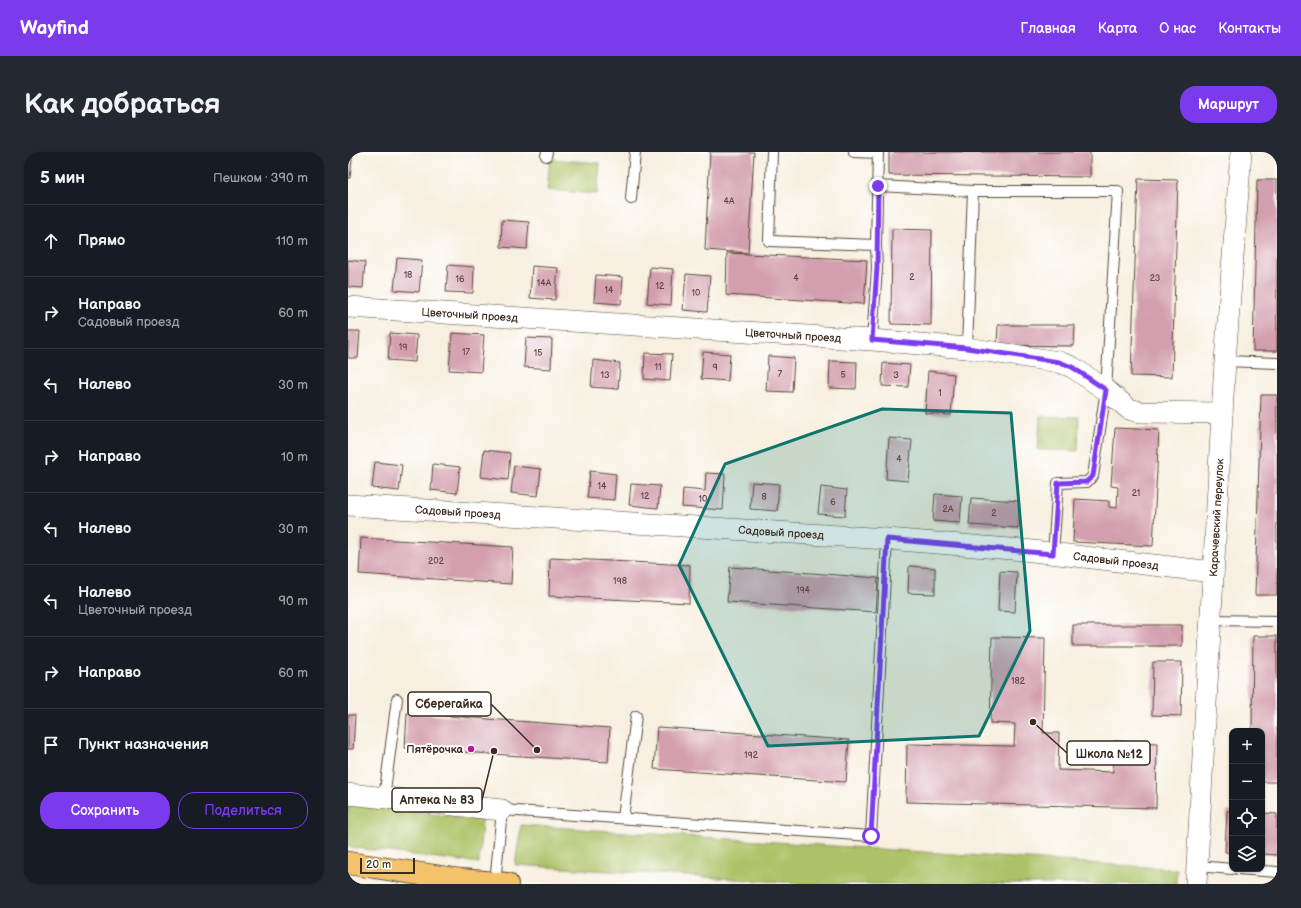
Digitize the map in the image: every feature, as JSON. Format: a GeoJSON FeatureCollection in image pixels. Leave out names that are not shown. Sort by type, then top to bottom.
{"type":"FeatureCollection","features":[{"type":"Feature","properties":{"kind":"main road"},"geometry":{"type":"LineString","coordinates":[[348,863],[461,880],[501,884]]}},
{"type":"Feature","properties":{"kind":"street","name":"Карачевский переулок"},"geometry":{"type":"LineString","coordinates":[[1197,875],[1225,361],[1241,152]]}},
{"type":"Feature","properties":{"kind":"street","name":"Цветочный проезд"},"geometry":{"type":"LineString","coordinates":[[348,307],[872,340],[967,348],[1059,362],[1072,367],[1106,390],[1129,409],[1141,412],[1222,413]]}},
{"type":"Feature","properties":{"kind":"street","name":"Садовый проезд"},"geometry":{"type":"LineString","coordinates":[[348,505],[887,539],[1053,554],[1213,572]]}},
{"type":"Feature","properties":{"kind":"street"},"geometry":{"type":"LineString","coordinates":[[348,794],[502,810]]}},
{"type":"Feature","properties":{"kind":"lane"},"geometry":{"type":"LineString","coordinates":[[631,199],[635,152]]}},
{"type":"Feature","properties":{"kind":"lane"},"geometry":{"type":"LineString","coordinates":[[772,152],[769,241],[876,245]]}},
{"type":"Feature","properties":{"kind":"lane"},"geometry":{"type":"LineString","coordinates":[[854,152],[878,153],[877,268],[872,340]]}},
{"type":"Feature","properties":{"kind":"lane"},"geometry":{"type":"LineString","coordinates":[[878,186],[973,191],[1118,192],[1106,390],[1093,476],[1086,482],[1058,483],[1053,554]]}},
{"type":"Feature","properties":{"kind":"lane"},"geometry":{"type":"LineString","coordinates":[[967,348],[973,191]]}},
{"type":"Feature","properties":{"kind":"lane"},"geometry":{"type":"LineString","coordinates":[[1225,361],[1277,363]]}},
{"type":"Feature","properties":{"kind":"lane"},"geometry":{"type":"LineString","coordinates":[[501,884],[502,810],[871,836],[887,539]]}},
{"type":"Feature","properties":{"kind":"lane"},"geometry":{"type":"LineString","coordinates":[[1210,620],[1277,621]]}},
{"type":"Feature","properties":{"kind":"lane"},"geometry":{"type":"LineString","coordinates":[[384,798],[397,699]]}},
{"type":"Feature","properties":{"kind":"lane"},"geometry":{"type":"LineString","coordinates":[[623,818],[636,716]]}},
{"type":"Feature","properties":{"kind":"lane"},"geometry":{"type":"LineString","coordinates":[[1197,875],[1229,870]]}},
{"type":"Feature","properties":{"kind":"lane"},"geometry":{"type":"LineString","coordinates":[[1265,871],[1277,872]]}},
{"type":"Feature","properties":{"kind":"highlighted area"},"geometry":{"type":"Polygon","coordinates":[[[882,409],[1011,413],[1030,631],[979,736],[768,746],[679,565],[725,464],[882,409]]]}},
{"type":"Feature","properties":{"kind":"green space"},"geometry":{"type":"Polygon","coordinates":[[[550,159],[600,163],[597,194],[547,190],[550,159]]]}},
{"type":"Feature","properties":{"kind":"green space"},"geometry":{"type":"Polygon","coordinates":[[[1040,416],[1079,417],[1078,451],[1038,450],[1040,416]]]}},
{"type":"Feature","properties":{"kind":"green space"},"geometry":{"type":"Polygon","coordinates":[[[348,804],[482,820],[479,863],[348,847],[348,804]]]}},
{"type":"Feature","properties":{"kind":"green space"},"geometry":{"type":"Polygon","coordinates":[[[521,825],[1177,869],[1176,884],[812,884],[515,865],[521,825]]]}},
{"type":"Feature","properties":{"kind":"building"},"geometry":{"type":"Polygon","coordinates":[[[348,152],[353,152],[350,178],[348,178],[348,152]]]}},
{"type":"Feature","properties":{"kind":"building"},"geometry":{"type":"Polygon","coordinates":[[[710,152],[754,152],[748,253],[705,250],[710,152]]]}},
{"type":"Feature","properties":{"kind":"building"},"geometry":{"type":"Polygon","coordinates":[[[889,152],[1090,152],[1090,177],[889,175],[889,152]]]}},
{"type":"Feature","properties":{"kind":"building"},"geometry":{"type":"Polygon","coordinates":[[[1138,179],[1178,180],[1172,377],[1131,376],[1138,179]]]}},
{"type":"Feature","properties":{"kind":"building"},"geometry":{"type":"Polygon","coordinates":[[[1257,180],[1277,180],[1277,351],[1253,351],[1257,180]]]}},
{"type":"Feature","properties":{"kind":"building"},"geometry":{"type":"Polygon","coordinates":[[[502,220],[529,222],[527,249],[501,247],[502,220]]]}},
{"type":"Feature","properties":{"kind":"building"},"geometry":{"type":"Polygon","coordinates":[[[892,229],[932,230],[931,325],[891,324],[892,229]]]}},
{"type":"Feature","properties":{"kind":"building"},"geometry":{"type":"Polygon","coordinates":[[[727,253],[867,260],[864,304],[726,295],[727,253]]]}},
{"type":"Feature","properties":{"kind":"building"},"geometry":{"type":"Polygon","coordinates":[[[397,258],[422,260],[419,292],[394,290],[397,258]]]}},
{"type":"Feature","properties":{"kind":"building"},"geometry":{"type":"Polygon","coordinates":[[[348,260],[365,262],[363,288],[348,287],[348,260]]]}},
{"type":"Feature","properties":{"kind":"building"},"geometry":{"type":"Polygon","coordinates":[[[448,265],[474,267],[473,293],[446,292],[448,265]]]}},
{"type":"Feature","properties":{"kind":"building"},"geometry":{"type":"Polygon","coordinates":[[[532,266],[558,268],[555,300],[530,298],[532,266]]]}},
{"type":"Feature","properties":{"kind":"building"},"geometry":{"type":"Polygon","coordinates":[[[650,267],[673,269],[671,305],[647,303],[650,267]]]}},
{"type":"Feature","properties":{"kind":"building"},"geometry":{"type":"Polygon","coordinates":[[[686,274],[710,276],[707,312],[683,310],[686,274]]]}},
{"type":"Feature","properties":{"kind":"building"},"geometry":{"type":"Polygon","coordinates":[[[596,275],[623,277],[621,304],[594,302],[596,275]]]}},
{"type":"Feature","properties":{"kind":"building"},"geometry":{"type":"Polygon","coordinates":[[[998,325],[1075,325],[1074,346],[997,345],[998,325]]]}},
{"type":"Feature","properties":{"kind":"building"},"geometry":{"type":"Polygon","coordinates":[[[348,331],[360,331],[358,358],[348,358],[348,331]]]}},
{"type":"Feature","properties":{"kind":"building"},"geometry":{"type":"Polygon","coordinates":[[[390,333],[417,335],[415,362],[388,360],[390,333]]]}},
{"type":"Feature","properties":{"kind":"building"},"geometry":{"type":"Polygon","coordinates":[[[452,333],[484,335],[481,372],[449,370],[452,333]]]}},
{"type":"Feature","properties":{"kind":"building"},"geometry":{"type":"Polygon","coordinates":[[[526,338],[552,339],[551,369],[524,367],[526,338]]]}},
{"type":"Feature","properties":{"kind":"building"},"geometry":{"type":"Polygon","coordinates":[[[703,352],[730,354],[728,381],[701,379],[703,352]]]}},
{"type":"Feature","properties":{"kind":"building"},"geometry":{"type":"Polygon","coordinates":[[[645,353],[672,354],[670,381],[644,379],[645,353]]]}},
{"type":"Feature","properties":{"kind":"building"},"geometry":{"type":"Polygon","coordinates":[[[768,356],[794,358],[792,392],[766,391],[768,356]]]}},
{"type":"Feature","properties":{"kind":"building"},"geometry":{"type":"Polygon","coordinates":[[[593,360],[620,363],[618,389],[591,387],[593,360]]]}},
{"type":"Feature","properties":{"kind":"building"},"geometry":{"type":"Polygon","coordinates":[[[830,361],[857,362],[856,389],[829,388],[830,361]]]}},
{"type":"Feature","properties":{"kind":"building"},"geometry":{"type":"Polygon","coordinates":[[[883,363],[910,365],[908,387],[882,386],[883,363]]]}},
{"type":"Feature","properties":{"kind":"building"},"geometry":{"type":"Polygon","coordinates":[[[928,371],[954,374],[951,415],[925,413],[928,371]]]}},
{"type":"Feature","properties":{"kind":"building"},"geometry":{"type":"Polygon","coordinates":[[[1261,395],[1277,395],[1277,595],[1255,595],[1261,395]]]}},
{"type":"Feature","properties":{"kind":"building"},"geometry":{"type":"Polygon","coordinates":[[[1115,428],[1159,430],[1153,546],[1073,542],[1075,499],[1109,501],[1109,507],[1117,508],[1118,487],[1111,486],[1115,428]]]}},
{"type":"Feature","properties":{"kind":"building"},"geometry":{"type":"Polygon","coordinates":[[[889,438],[912,440],[908,481],[886,479],[889,438]]]}},
{"type":"Feature","properties":{"kind":"building"},"geometry":{"type":"Polygon","coordinates":[[[484,450],[510,453],[508,480],[481,477],[484,450]]]}},
{"type":"Feature","properties":{"kind":"building"},"geometry":{"type":"Polygon","coordinates":[[[375,462],[402,465],[399,491],[372,488],[375,462]]]}},
{"type":"Feature","properties":{"kind":"building"},"geometry":{"type":"Polygon","coordinates":[[[433,464],[460,467],[457,493],[431,490],[433,464]]]}},
{"type":"Feature","properties":{"kind":"building"},"geometry":{"type":"Polygon","coordinates":[[[514,466],[541,469],[538,496],[511,493],[514,466]]]}},
{"type":"Feature","properties":{"kind":"building"},"geometry":{"type":"Polygon","coordinates":[[[590,471],[616,474],[614,500],[587,498],[590,471]]]}},
{"type":"Feature","properties":{"kind":"building"},"geometry":{"type":"Polygon","coordinates":[[[706,473],[725,474],[723,510],[682,507],[683,489],[705,491],[706,473]]]}},
{"type":"Feature","properties":{"kind":"building"},"geometry":{"type":"Polygon","coordinates":[[[752,482],[779,484],[777,511],[750,509],[752,482]]]}},
{"type":"Feature","properties":{"kind":"building"},"geometry":{"type":"Polygon","coordinates":[[[631,484],[660,486],[658,508],[629,505],[631,484]]]}},
{"type":"Feature","properties":{"kind":"building"},"geometry":{"type":"Polygon","coordinates":[[[821,487],[847,490],[845,516],[818,514],[821,487]]]}},
{"type":"Feature","properties":{"kind":"building"},"geometry":{"type":"Polygon","coordinates":[[[935,494],[962,496],[960,523],[933,521],[935,494]]]}},
{"type":"Feature","properties":{"kind":"building"},"geometry":{"type":"Polygon","coordinates":[[[971,498],[1019,501],[1018,528],[969,525],[971,498]]]}},
{"type":"Feature","properties":{"kind":"building"},"geometry":{"type":"Polygon","coordinates":[[[361,538],[513,547],[511,584],[359,574],[361,538]]]}},
{"type":"Feature","properties":{"kind":"building"},"geometry":{"type":"Polygon","coordinates":[[[550,558],[690,565],[689,603],[549,596],[550,558]]]}},
{"type":"Feature","properties":{"kind":"building"},"geometry":{"type":"Polygon","coordinates":[[[909,566],[935,568],[935,594],[908,593],[909,566]]]}},
{"type":"Feature","properties":{"kind":"building"},"geometry":{"type":"Polygon","coordinates":[[[730,567],[878,578],[876,612],[727,602],[730,567]]]}},
{"type":"Feature","properties":{"kind":"building"},"geometry":{"type":"Polygon","coordinates":[[[1000,571],[1017,572],[1015,612],[998,611],[1000,571]]]}},
{"type":"Feature","properties":{"kind":"building"},"geometry":{"type":"Polygon","coordinates":[[[1073,625],[1182,625],[1182,646],[1073,646],[1073,625]]]}},
{"type":"Feature","properties":{"kind":"building"},"geometry":{"type":"Polygon","coordinates":[[[1253,636],[1277,636],[1277,782],[1265,782],[1265,728],[1252,728],[1253,636]]]}},
{"type":"Feature","properties":{"kind":"building"},"geometry":{"type":"Polygon","coordinates":[[[992,637],[1045,638],[1043,733],[1059,733],[1058,770],[1113,772],[1114,741],[1157,743],[1156,808],[906,802],[907,744],[1014,746],[1015,724],[990,723],[992,637]]]}},
{"type":"Feature","properties":{"kind":"building"},"geometry":{"type":"Polygon","coordinates":[[[1153,662],[1182,662],[1181,716],[1152,715],[1153,662]]]}},
{"type":"Feature","properties":{"kind":"building"},"geometry":{"type":"Polygon","coordinates":[[[407,713],[610,728],[608,762],[405,748],[407,713]]]}},
{"type":"Feature","properties":{"kind":"building"},"geometry":{"type":"Polygon","coordinates":[[[348,715],[355,715],[353,749],[348,749],[348,715]]]}},
{"type":"Feature","properties":{"kind":"building"},"geometry":{"type":"Polygon","coordinates":[[[657,727],[849,740],[846,782],[654,769],[657,727]]]}},
{"type":"Feature","properties":{"kind":"building"},"geometry":{"type":"Polygon","coordinates":[[[1227,811],[1229,811],[1229,853],[1225,852],[1227,811]]]}},
{"type":"Feature","properties":{"kind":"building"},"geometry":{"type":"Polygon","coordinates":[[[1265,813],[1277,814],[1277,855],[1265,854],[1265,813]]]}},
{"type":"Feature","properties":{"kind":"place","name":"Школа №12"},"geometry":{"type":"Point","coordinates":[1033,722]}},
{"type":"Feature","properties":{"kind":"place","name":"Пятёрочка"},"geometry":{"type":"Point","coordinates":[471,749]}},
{"type":"Feature","properties":{"kind":"place","name":"Сберегайка"},"geometry":{"type":"Point","coordinates":[537,750]}},
{"type":"Feature","properties":{"kind":"place","name":"Аптека № 83"},"geometry":{"type":"Point","coordinates":[494,751]}},
{"type":"Feature","properties":{"kind":"route"},"geometry":{"type":"LineString","coordinates":[[871,836],[887,539],[1024,550],[1053,554],[1058,483],[1086,482],[1093,476],[1106,390],[1072,367],[1059,362],[967,348],[872,340],[877,268],[876,245],[878,186]]}}]}
